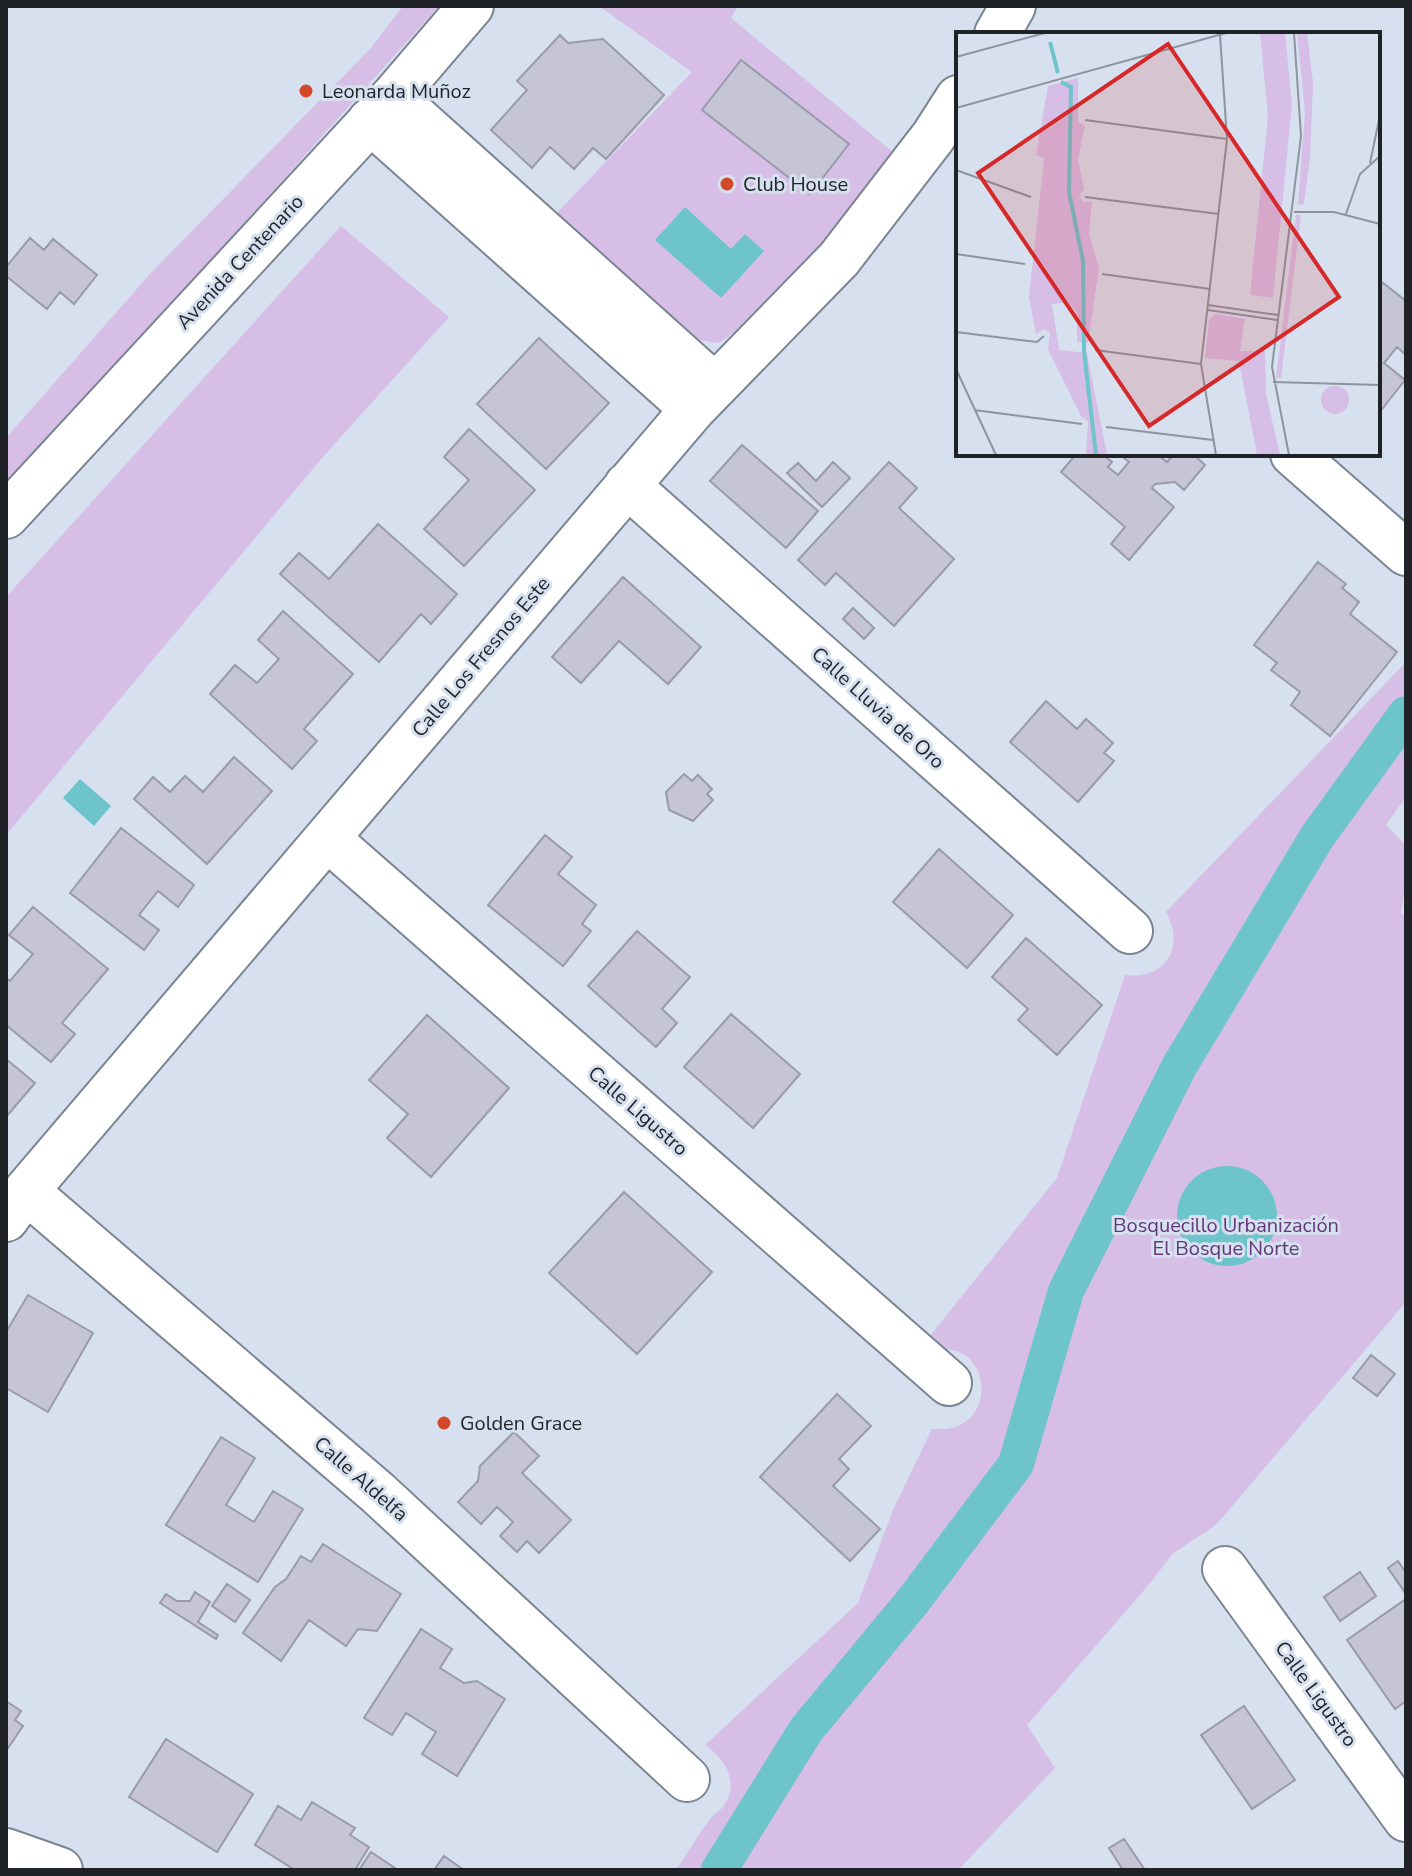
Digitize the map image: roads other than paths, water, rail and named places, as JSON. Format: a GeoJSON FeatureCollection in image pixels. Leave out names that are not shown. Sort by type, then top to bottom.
{"type":"FeatureCollection","features":[{"type":"Feature","properties":{"kind":"street","name":"Avenida Centenario"},"geometry":{"type":"LineString","coordinates":[[6,516],[381,109],[471,6]]}},
{"type":"Feature","properties":{"kind":"street"},"geometry":{"type":"LineString","coordinates":[[998,32],[1013,6]]}},
{"type":"Feature","properties":{"kind":"street","name":"Calle Los Fresnos Este"},"geometry":{"type":"LineString","coordinates":[[16,1205],[627,485],[704,398],[945,148],[956,106]]}},
{"type":"Feature","properties":{"kind":"street"},"geometry":{"type":"LineString","coordinates":[[381,109],[704,398]]}},
{"type":"Feature","properties":{"kind":"street"},"geometry":{"type":"LineString","coordinates":[[1295,456],[1406,553]]}},
{"type":"Feature","properties":{"kind":"street","name":"Calle Lluvia de Oro"},"geometry":{"type":"LineString","coordinates":[[627,485],[1130,931]]}},
{"type":"Feature","properties":{"kind":"street","name":"Calle Ligustro"},"geometry":{"type":"LineString","coordinates":[[328,839],[949,1383]]}},
{"type":"Feature","properties":{"kind":"street","name":"Calle Aldelfa"},"geometry":{"type":"LineString","coordinates":[[16,1205],[378,1493],[687,1779]]}},
{"type":"Feature","properties":{"kind":"street","name":"Calle Ligustro"},"geometry":{"type":"LineString","coordinates":[[1225,1569],[1406,1819]]}},
{"type":"Feature","properties":{"kind":"street"},"geometry":{"type":"LineString","coordinates":[[6,1851],[60,1870]]}},
{"type":"Feature","properties":{"kind":"water"},"geometry":{"type":"Polygon","coordinates":[[[685,207],[731,249],[745,234],[764,251],[721,298],[655,240],[685,207]]]}},
{"type":"Feature","properties":{"kind":"water"},"geometry":{"type":"Polygon","coordinates":[[[80,779],[111,806],[94,826],[63,798],[80,779]]]}},
{"type":"Feature","properties":{"kind":"water"},"geometry":{"type":"Polygon","coordinates":[[[1227,1166],[1246,1169],[1263,1180],[1274,1197],[1277,1216],[1274,1235],[1263,1252],[1246,1263],[1227,1266],[1208,1263],[1191,1252],[1180,1235],[1177,1216],[1180,1197],[1191,1180],[1208,1169],[1227,1166]]]}},
{"type":"Feature","properties":{"kind":"waterway"},"geometry":{"type":"LineString","coordinates":[[719,1870],[806,1730],[913,1601],[1016,1464],[1066,1291],[1180,1065],[1317,837],[1406,714]]}},
{"type":"Feature","properties":{"kind":"place","name":"Leonarda Muñoz"},"geometry":{"type":"Point","coordinates":[306,91]}},
{"type":"Feature","properties":{"kind":"place","name":"Club House"},"geometry":{"type":"Point","coordinates":[727,184]}},
{"type":"Feature","properties":{"kind":"place","name":"Golden Grace"},"geometry":{"type":"Point","coordinates":[444,1423]}},
{"type":"Feature","properties":{"kind":"park label","name":"Bosquecillo Urbanización El Bosque Norte"},"geometry":{"type":"Point","coordinates":[1226,1236]}}]}
